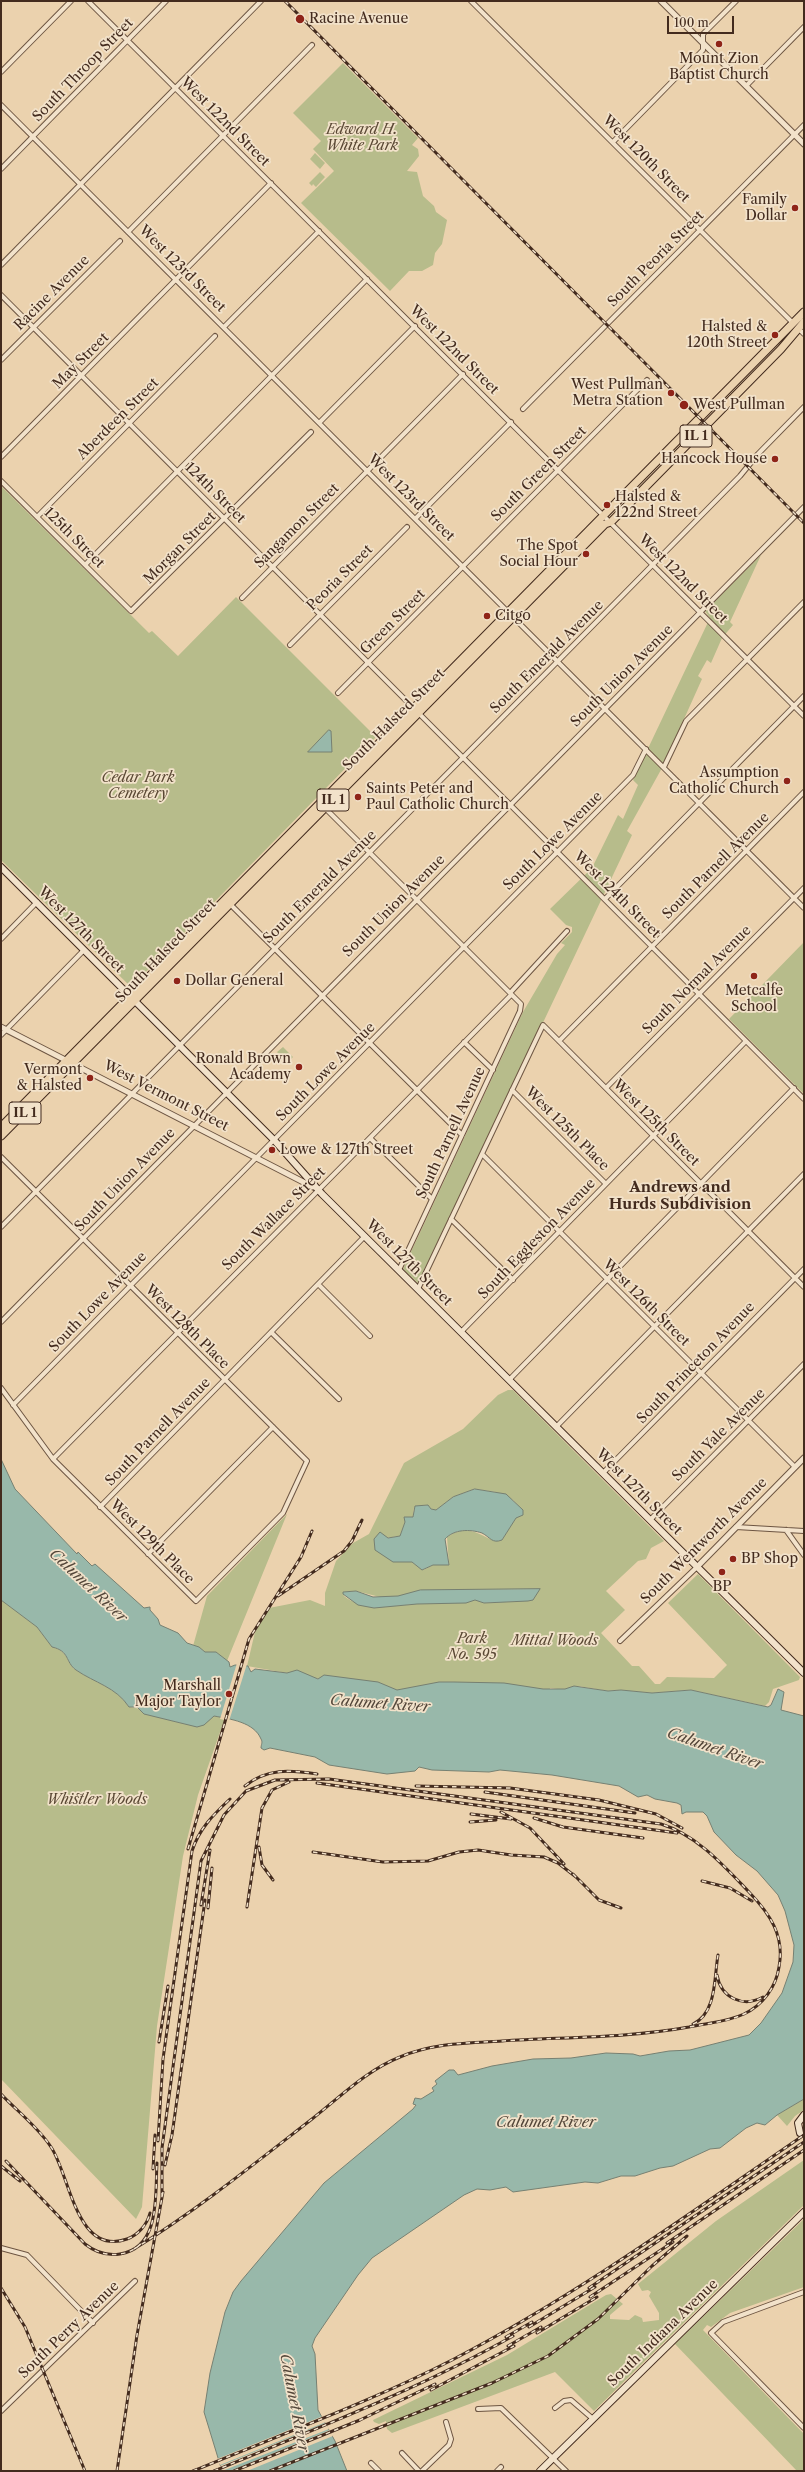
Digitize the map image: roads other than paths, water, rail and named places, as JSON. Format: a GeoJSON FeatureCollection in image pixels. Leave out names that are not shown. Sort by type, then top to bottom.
{"type":"FeatureCollection","features":[{"type":"Feature","properties":{"kind":"main road","name":"South Halsted Street"},"geometry":{"type":"LineString","coordinates":[[1,1127],[67,1060],[230,904],[414,706],[605,524],[611,522],[781,350],[804,312]]}},
{"type":"Feature","properties":{"kind":"main road","name":"South Halsted Street"},"geometry":{"type":"LineString","coordinates":[[1,1136],[75,1064],[224,898],[420,712],[604,515],[796,326],[804,322]]}},
{"type":"Feature","properties":{"kind":"main road","name":"West 127th Street"},"geometry":{"type":"LineString","coordinates":[[1,867],[227,1092],[274,1140],[318,1190],[804,1673]]}},
{"type":"Feature","properties":{"kind":"main road"},"geometry":{"type":"LineString","coordinates":[[802,2132],[798,2123],[804,2116]]}},
{"type":"Feature","properties":{"kind":"main road","name":"South Indiana Avenue"},"geometry":{"type":"LineString","coordinates":[[540,2471],[804,2212]]}},
{"type":"Feature","properties":{"kind":"street"},"geometry":{"type":"LineString","coordinates":[[1,72],[71,1]]}},
{"type":"Feature","properties":{"kind":"street","name":"West 122nd Street"},"geometry":{"type":"LineString","coordinates":[[88,1],[804,716]]}},
{"type":"Feature","properties":{"kind":"street","name":"South Throop Street"},"geometry":{"type":"LineString","coordinates":[[1,169],[166,1]]}},
{"type":"Feature","properties":{"kind":"street"},"geometry":{"type":"LineString","coordinates":[[1,265],[261,1]]}},
{"type":"Feature","properties":{"kind":"street","name":"West 120th Street"},"geometry":{"type":"LineString","coordinates":[[471,1],[804,334]]}},
{"type":"Feature","properties":{"kind":"street"},"geometry":{"type":"LineString","coordinates":[[661,1],[804,144]]}},
{"type":"Feature","properties":{"kind":"street"},"geometry":{"type":"LineString","coordinates":[[613,142],[703,50],[703,34],[736,1]]}},
{"type":"Feature","properties":{"kind":"street"},"geometry":{"type":"LineString","coordinates":[[746,86],[804,27]]}},
{"type":"Feature","properties":{"kind":"street"},"geometry":{"type":"LineString","coordinates":[[128,232],[312,45]]}},
{"type":"Feature","properties":{"kind":"street","name":"West 123rd Street"},"geometry":{"type":"LineString","coordinates":[[1,105],[320,422],[804,908]]}},
{"type":"Feature","properties":{"kind":"street","name":"South Peoria Street"},"geometry":{"type":"LineString","coordinates":[[523,409],[804,125]]}},
{"type":"Feature","properties":{"kind":"street","name":"May Street"},"geometry":{"type":"LineString","coordinates":[[1,457],[271,183]]}},
{"type":"Feature","properties":{"kind":"street"},"geometry":{"type":"LineString","coordinates":[[224,327],[319,231]]}},
{"type":"Feature","properties":{"kind":"street","name":"Racine Avenue"},"geometry":{"type":"LineString","coordinates":[[1,360],[120,241]]}},
{"type":"Feature","properties":{"kind":"street"},"geometry":{"type":"LineString","coordinates":[[85,565],[367,279]]}},
{"type":"Feature","properties":{"kind":"street","name":"124th Street"},"geometry":{"type":"LineString","coordinates":[[1,295],[414,706]]}},
{"type":"Feature","properties":{"kind":"street"},"geometry":{"type":"LineString","coordinates":[[320,422],[415,326]]}},
{"type":"Feature","properties":{"kind":"street","name":"Aberdeen Street"},"geometry":{"type":"LineString","coordinates":[[37,517],[215,336]]}},
{"type":"Feature","properties":{"kind":"street","name":"Sangamon Street"},"geometry":{"type":"LineString","coordinates":[[242,598],[463,374]]}},
{"type":"Feature","properties":{"kind":"street","name":"South Green Street"},"geometry":{"type":"LineString","coordinates":[[464,566],[647,380]]}},
{"type":"Feature","properties":{"kind":"street","name":"South Emerald Avenue"},"geometry":{"type":"LineString","coordinates":[[1,1227],[559,661],[740,476],[758,454],[804,407]]}},
{"type":"Feature","properties":{"kind":"street"},"geometry":{"type":"LineString","coordinates":[[416,518],[511,422]]}},
{"type":"Feature","properties":{"kind":"street","name":"Morgan Street"},"geometry":{"type":"LineString","coordinates":[[132,611],[311,432]]}},
{"type":"Feature","properties":{"kind":"street","name":"125th Street"},"geometry":{"type":"LineString","coordinates":[[1,481],[132,611]]}},
{"type":"Feature","properties":{"kind":"street","name":"South Union Avenue"},"geometry":{"type":"LineString","coordinates":[[1,1322],[804,507]]}},
{"type":"Feature","properties":{"kind":"street","name":"Peoria Street"},"geometry":{"type":"LineString","coordinates":[[290,645],[407,527]]}},
{"type":"Feature","properties":{"kind":"street","name":"Green Street"},"geometry":{"type":"LineString","coordinates":[[338,693],[464,566]]}},
{"type":"Feature","properties":{"kind":"street"},"geometry":{"type":"LineString","coordinates":[[664,767],[686,721],[804,602]]}},
{"type":"Feature","properties":{"kind":"street"},"geometry":{"type":"LineString","coordinates":[[605,899],[804,696]]}},
{"type":"Feature","properties":{"kind":"street","name":"West 124th Street"},"geometry":{"type":"LineString","coordinates":[[414,706],[804,1099]]}},
{"type":"Feature","properties":{"kind":"street","name":"South Lowe Avenue"},"geometry":{"type":"LineString","coordinates":[[13,1405],[633,775],[646,748]]}},
{"type":"Feature","properties":{"kind":"street","name":"South Parnell Avenue"},"geometry":{"type":"LineString","coordinates":[[559,1041],[804,792]]}},
{"type":"Feature","properties":{"kind":"street"},"geometry":{"type":"LineString","coordinates":[[322,806],[510,994]]}},
{"type":"Feature","properties":{"kind":"street","name":"South Normal Avenue"},"geometry":{"type":"LineString","coordinates":[[606,1088],[804,888]]}},
{"type":"Feature","properties":{"kind":"street"},"geometry":{"type":"LineString","coordinates":[[224,898],[462,1135]]}},
{"type":"Feature","properties":{"kind":"street"},"geometry":{"type":"LineString","coordinates":[[1,939],[37,902]]}},
{"type":"Feature","properties":{"kind":"street","name":"South Wallace Street"},"geometry":{"type":"LineString","coordinates":[[53,1459],[464,1042],[567,931]]}},
{"type":"Feature","properties":{"kind":"street"},"geometry":{"type":"LineString","coordinates":[[1,1035],[84,950]]}},
{"type":"Feature","properties":{"kind":"street","name":"South Parnell Avenue"},"geometry":{"type":"LineString","coordinates":[[399,1270],[520,1011],[521,1004],[510,994]]}},
{"type":"Feature","properties":{"kind":"street","name":"West 125th Street"},"geometry":{"type":"LineString","coordinates":[[512,1090],[543,1025],[804,1287]]}},
{"type":"Feature","properties":{"kind":"street","name":"West Vermont Street"},"geometry":{"type":"LineString","coordinates":[[1,1027],[195,1124],[318,1190]]}},
{"type":"Feature","properties":{"kind":"street","name":"South Eggleston Avenue"},"geometry":{"type":"LineString","coordinates":[[461,1332],[746,1040]]}},
{"type":"Feature","properties":{"kind":"street"},"geometry":{"type":"LineString","coordinates":[[464,1042],[493,1070]]}},
{"type":"Feature","properties":{"kind":"street"},"geometry":{"type":"LineString","coordinates":[[509,1380],[794,1088]]}},
{"type":"Feature","properties":{"kind":"street"},"geometry":{"type":"LineString","coordinates":[[418,1290],[512,1090]]}},
{"type":"Feature","properties":{"kind":"street","name":"West 125th Place"},"geometry":{"type":"LineString","coordinates":[[512,1090],[606,1184]]}},
{"type":"Feature","properties":{"kind":"street"},"geometry":{"type":"LineString","coordinates":[[370,1138],[432,1199]]}},
{"type":"Feature","properties":{"kind":"street","name":"West 126th Street"},"geometry":{"type":"LineString","coordinates":[[482,1154],[795,1467]]}},
{"type":"Feature","properties":{"kind":"street","name":"West 128th Place"},"geometry":{"type":"LineString","coordinates":[[1,1158],[307,1461],[283,1513],[196,1601]]}},
{"type":"Feature","properties":{"kind":"street"},"geometry":{"type":"LineString","coordinates":[[556,1426],[804,1174]]}},
{"type":"Feature","properties":{"kind":"street"},"geometry":{"type":"LineString","coordinates":[[452,1219],[512,1280]]}},
{"type":"Feature","properties":{"kind":"street","name":"South Parnell Avenue"},"geometry":{"type":"LineString","coordinates":[[100,1507],[365,1236]]}},
{"type":"Feature","properties":{"kind":"street","name":"South Princeton Avenue"},"geometry":{"type":"LineString","coordinates":[[603,1473],[804,1269]]}},
{"type":"Feature","properties":{"kind":"street"},"geometry":{"type":"LineString","coordinates":[[318,1284],[370,1336]]}},
{"type":"Feature","properties":{"kind":"street"},"geometry":{"type":"LineString","coordinates":[[271,1332],[339,1399]]}},
{"type":"Feature","properties":{"kind":"street","name":"South Yale Avenue"},"geometry":{"type":"LineString","coordinates":[[650,1520],[804,1364]]}},
{"type":"Feature","properties":{"kind":"street","name":"West 129th Place"},"geometry":{"type":"LineString","coordinates":[[1,1388],[53,1459],[196,1601]]}},
{"type":"Feature","properties":{"kind":"street"},"geometry":{"type":"LineString","coordinates":[[148,1554],[273,1427]]}},
{"type":"Feature","properties":{"kind":"street","name":"South Wentworth Avenue"},"geometry":{"type":"LineString","coordinates":[[620,1641],[697,1567],[804,1458]]}},
{"type":"Feature","properties":{"kind":"street"},"geometry":{"type":"LineString","coordinates":[[736,1527],[804,1531]]}},
{"type":"Feature","properties":{"kind":"street"},"geometry":{"type":"LineString","coordinates":[[786,1530],[804,1555]]}},
{"type":"Feature","properties":{"kind":"street"},"geometry":{"type":"LineString","coordinates":[[1,2248],[27,2255],[93,2323]]}},
{"type":"Feature","properties":{"kind":"street","name":"South Perry Avenue"},"geometry":{"type":"LineString","coordinates":[[1,2411],[135,2281]]}},
{"type":"Feature","properties":{"kind":"street"},"geometry":{"type":"LineString","coordinates":[[804,2292],[723,2322],[711,2333],[804,2428]]}},
{"type":"Feature","properties":{"kind":"street"},"geometry":{"type":"LineString","coordinates":[[555,2408],[564,2401],[572,2400],[593,2419]]}},
{"type":"Feature","properties":{"kind":"street"},"geometry":{"type":"LineString","coordinates":[[478,2409],[502,2408],[546,2454],[553,2458],[566,2471]]}},
{"type":"Feature","properties":{"kind":"street"},"geometry":{"type":"LineString","coordinates":[[402,2453],[421,2471],[449,2445],[451,2439],[446,2422]]}},
{"type":"Feature","properties":{"kind":"street"},"geometry":{"type":"LineString","coordinates":[[371,2463],[379,2471]]}},
{"type":"Feature","properties":{"kind":"street"},"geometry":{"type":"LineString","coordinates":[[497,2471],[501,2467]]}},
{"type":"Feature","properties":{"kind":"water"},"geometry":{"type":"Polygon","coordinates":[[[329,730],[331,731],[332,752],[308,752],[329,730]]]}},
{"type":"Feature","properties":{"kind":"water","name":"Calumet River"},"geometry":{"type":"Polygon","coordinates":[[[1,1459],[15,1489],[77,1554],[78,1552],[92,1566],[95,1564],[144,1608],[150,1607],[150,1610],[158,1619],[160,1625],[178,1633],[187,1643],[199,1647],[205,1652],[216,1652],[229,1662],[230,1667],[235,1665],[248,1666],[251,1672],[255,1669],[287,1673],[297,1670],[318,1679],[324,1675],[378,1682],[397,1690],[439,1682],[454,1682],[504,1683],[543,1689],[565,1689],[574,1686],[608,1691],[621,1690],[652,1693],[691,1690],[768,1707],[771,1705],[778,1689],[784,1692],[781,1710],[804,1716],[804,2099],[777,2115],[765,2125],[757,2123],[746,2128],[720,2148],[710,2149],[673,2166],[660,2168],[635,2176],[621,2176],[598,2183],[585,2182],[513,2192],[506,2187],[490,2190],[477,2189],[464,2195],[372,2258],[358,2275],[315,2338],[312,2346],[315,2354],[318,2410],[335,2441],[347,2471],[222,2471],[204,2412],[210,2373],[225,2312],[233,2292],[241,2281],[324,2183],[413,2109],[416,2105],[413,2104],[415,2098],[421,2099],[434,2091],[432,2088],[437,2084],[435,2081],[449,2070],[454,2070],[458,2075],[492,2066],[533,2059],[571,2058],[606,2053],[633,2054],[640,2056],[669,2051],[690,2050],[749,2035],[761,2023],[782,1993],[793,1962],[794,1945],[785,1911],[778,1895],[757,1871],[736,1855],[714,1832],[707,1816],[703,1812],[686,1812],[682,1814],[681,1805],[677,1803],[655,1799],[647,1795],[638,1797],[619,1786],[552,1775],[500,1770],[489,1772],[432,1770],[419,1767],[415,1771],[387,1774],[329,1765],[315,1757],[270,1748],[264,1750],[261,1748],[262,1741],[258,1733],[241,1722],[214,1716],[204,1725],[197,1727],[144,1714],[137,1707],[129,1707],[124,1700],[112,1690],[76,1670],[70,1664],[65,1654],[62,1651],[52,1647],[37,1627],[1,1600],[1,1459]]]}},
{"type":"Feature","properties":{"kind":"water"},"geometry":{"type":"Polygon","coordinates":[[[475,1489],[506,1494],[523,1510],[523,1515],[516,1518],[502,1540],[493,1541],[482,1533],[472,1531],[453,1533],[445,1539],[449,1565],[433,1565],[422,1570],[412,1562],[393,1562],[375,1550],[374,1539],[380,1532],[388,1538],[400,1536],[405,1522],[404,1517],[413,1517],[415,1506],[428,1505],[431,1509],[436,1510],[453,1497],[475,1489]]]}},
{"type":"Feature","properties":{"kind":"water"},"geometry":{"type":"Polygon","coordinates":[[[540,1589],[533,1600],[528,1601],[484,1603],[475,1600],[466,1603],[417,1604],[374,1608],[358,1605],[343,1594],[343,1592],[356,1591],[373,1597],[398,1596],[420,1590],[540,1589]]]}},
{"type":"Feature","properties":{"kind":"railway"},"geometry":{"type":"LineString","coordinates":[[285,1],[804,523]]}},
{"type":"Feature","properties":{"kind":"railway"},"geometry":{"type":"LineString","coordinates":[[278,1596],[344,1551],[352,1541],[362,1520]]}},
{"type":"Feature","properties":{"kind":"railway"},"geometry":{"type":"LineString","coordinates":[[188,1849],[249,1639],[301,1557],[312,1531]]}},
{"type":"Feature","properties":{"kind":"railway"},"geometry":{"type":"LineString","coordinates":[[245,1786],[253,1780],[270,1773],[288,1771],[317,1774]]}},
{"type":"Feature","properties":{"kind":"railway"},"geometry":{"type":"LineString","coordinates":[[134,2249],[180,2219],[225,2186],[312,2119],[343,2093],[388,2062],[412,2052],[450,2044],[666,2031],[724,2021],[738,2017],[757,2006],[768,1995],[775,1982],[780,1956],[778,1935],[769,1917],[757,1900],[709,1852],[698,1843],[674,1829],[661,1824],[329,1779],[275,1780],[246,1791],[224,1815],[201,1861],[162,2148],[162,2198]]}},
{"type":"Feature","properties":{"kind":"railway"},"geometry":{"type":"LineString","coordinates":[[247,1907],[262,1808],[272,1790],[289,1782]]}},
{"type":"Feature","properties":{"kind":"railway"},"geometry":{"type":"LineString","coordinates":[[317,1783],[677,1833]]}},
{"type":"Feature","properties":{"kind":"railway"},"geometry":{"type":"LineString","coordinates":[[416,1786],[510,1788],[599,1800],[656,1814],[682,1828]]}},
{"type":"Feature","properties":{"kind":"railway"},"geometry":{"type":"LineString","coordinates":[[485,1792],[635,1813]]}},
{"type":"Feature","properties":{"kind":"railway"},"geometry":{"type":"LineString","coordinates":[[158,2141],[163,2059],[192,1851],[198,1836],[207,1823],[230,1799]]}},
{"type":"Feature","properties":{"kind":"railway"},"geometry":{"type":"LineString","coordinates":[[501,1812],[530,1828],[564,1864]]}},
{"type":"Feature","properties":{"kind":"railway"},"geometry":{"type":"LineString","coordinates":[[471,1814],[511,1819]]}},
{"type":"Feature","properties":{"kind":"railway"},"geometry":{"type":"LineString","coordinates":[[534,1818],[563,1827],[643,1838]]}},
{"type":"Feature","properties":{"kind":"railway"},"geometry":{"type":"LineString","coordinates":[[470,1822],[496,1820]]}},
{"type":"Feature","properties":{"kind":"railway"},"geometry":{"type":"LineString","coordinates":[[259,1847],[262,1865],[273,1880]]}},
{"type":"Feature","properties":{"kind":"railway"},"geometry":{"type":"LineString","coordinates":[[201,1905],[210,1850]]}},
{"type":"Feature","properties":{"kind":"railway"},"geometry":{"type":"LineString","coordinates":[[313,1852],[383,1862],[428,1861],[459,1852],[478,1850],[511,1855],[544,1857],[558,1863],[576,1877]]}},
{"type":"Feature","properties":{"kind":"railway"},"geometry":{"type":"LineString","coordinates":[[208,1908],[212,1868]]}},
{"type":"Feature","properties":{"kind":"railway"},"geometry":{"type":"LineString","coordinates":[[573,1874],[599,1900],[621,1908]]}},
{"type":"Feature","properties":{"kind":"railway"},"geometry":{"type":"LineString","coordinates":[[702,1881],[730,1888],[752,1901]]}},
{"type":"Feature","properties":{"kind":"railway"},"geometry":{"type":"LineString","coordinates":[[165,2165],[172,2135],[205,1900]]}},
{"type":"Feature","properties":{"kind":"railway"},"geometry":{"type":"LineString","coordinates":[[693,2024],[701,2019],[710,2003],[715,1984],[718,1955]]}},
{"type":"Feature","properties":{"kind":"railway"},"geometry":{"type":"LineString","coordinates":[[717,1975],[723,1990],[734,1999],[748,2001],[763,1997]]}},
{"type":"Feature","properties":{"kind":"railway"},"geometry":{"type":"LineString","coordinates":[[159,2042],[168,1986]]}},
{"type":"Feature","properties":{"kind":"railway"},"geometry":{"type":"LineString","coordinates":[[1,2094],[34,2126],[51,2147],[58,2160],[77,2210],[86,2225],[96,2236],[110,2241],[127,2239],[142,2229],[147,2222],[150,2213]]}},
{"type":"Feature","properties":{"kind":"railway"},"geometry":{"type":"LineString","coordinates":[[153,2169],[155,2135]]}},
{"type":"Feature","properties":{"kind":"railway"},"geometry":{"type":"LineString","coordinates":[[193,2471],[390,2390],[454,2359],[500,2334],[589,2281],[804,2135]]}},
{"type":"Feature","properties":{"kind":"railway"},"geometry":{"type":"LineString","coordinates":[[589,2288],[804,2142]]}},
{"type":"Feature","properties":{"kind":"railway"},"geometry":{"type":"LineString","coordinates":[[667,2243],[804,2150]]}},
{"type":"Feature","properties":{"kind":"railway"},"geometry":{"type":"LineString","coordinates":[[6,2161],[85,2244],[101,2253],[110,2254],[120,2254],[133,2250],[143,2242],[149,2231],[155,2204],[157,2163]]}},
{"type":"Feature","properties":{"kind":"railway"},"geometry":{"type":"LineString","coordinates":[[1,2166],[20,2181]]}},
{"type":"Feature","properties":{"kind":"railway"},"geometry":{"type":"LineString","coordinates":[[117,2471],[137,2335],[163,2192]]}},
{"type":"Feature","properties":{"kind":"railway"},"geometry":{"type":"LineString","coordinates":[[270,2471],[492,2383],[548,2356],[598,2319],[652,2266],[687,2236]]}},
{"type":"Feature","properties":{"kind":"railway"},"geometry":{"type":"LineString","coordinates":[[590,2297],[673,2242]]}},
{"type":"Feature","properties":{"kind":"railway"},"geometry":{"type":"LineString","coordinates":[[529,2327],[595,2287]]}},
{"type":"Feature","properties":{"kind":"railway"},"geometry":{"type":"LineString","coordinates":[[1,2288],[25,2327],[85,2471]]}},
{"type":"Feature","properties":{"kind":"railway"},"geometry":{"type":"LineString","coordinates":[[537,2333],[597,2297]]}},
{"type":"Feature","properties":{"kind":"railway"},"geometry":{"type":"LineString","coordinates":[[506,2337],[532,2322]]}},
{"type":"Feature","properties":{"kind":"railway"},"geometry":{"type":"LineString","coordinates":[[508,2346],[541,2327]]}},
{"type":"Feature","properties":{"kind":"railway"},"geometry":{"type":"LineString","coordinates":[[214,2471],[403,2391],[477,2356],[513,2336]]}},
{"type":"Feature","properties":{"kind":"railway"},"geometry":{"type":"LineString","coordinates":[[431,2390],[514,2346]]}},
{"type":"Feature","properties":{"kind":"railway"},"geometry":{"type":"LineString","coordinates":[[234,2471],[360,2420],[435,2384]]}},
{"type":"Feature","properties":{"kind":"place","name":"Racine Avenue"},"geometry":{"type":"Point","coordinates":[300,19]}},
{"type":"Feature","properties":{"kind":"place","name":"Mount Zion Baptist Church"},"geometry":{"type":"Point","coordinates":[719,44]}},
{"type":"Feature","properties":{"kind":"place","name":"Family Dollar"},"geometry":{"type":"Point","coordinates":[795,208]}},
{"type":"Feature","properties":{"kind":"place","name":"Halsted & 120th Street"},"geometry":{"type":"Point","coordinates":[775,335]}},
{"type":"Feature","properties":{"kind":"place","name":"West Pullman Metra Station"},"geometry":{"type":"Point","coordinates":[671,393]}},
{"type":"Feature","properties":{"kind":"place","name":"West Pullman"},"geometry":{"type":"Point","coordinates":[684,405]}},
{"type":"Feature","properties":{"kind":"place","name":"Hancock House"},"geometry":{"type":"Point","coordinates":[775,459]}},
{"type":"Feature","properties":{"kind":"place","name":"Halsted & 122nd Street"},"geometry":{"type":"Point","coordinates":[607,505]}},
{"type":"Feature","properties":{"kind":"place","name":"The Spot Social Hour"},"geometry":{"type":"Point","coordinates":[586,554]}},
{"type":"Feature","properties":{"kind":"place","name":"Citgo"},"geometry":{"type":"Point","coordinates":[487,616]}},
{"type":"Feature","properties":{"kind":"place","name":"Assumption Catholic Church"},"geometry":{"type":"Point","coordinates":[787,781]}},
{"type":"Feature","properties":{"kind":"place","name":"Saints Peter and Paul Catholic Church"},"geometry":{"type":"Point","coordinates":[358,797]}},
{"type":"Feature","properties":{"kind":"place","name":"Metcalfe School"},"geometry":{"type":"Point","coordinates":[754,976]}},
{"type":"Feature","properties":{"kind":"place","name":"Dollar General"},"geometry":{"type":"Point","coordinates":[177,981]}},
{"type":"Feature","properties":{"kind":"place","name":"Ronald Brown Academy"},"geometry":{"type":"Point","coordinates":[299,1067]}},
{"type":"Feature","properties":{"kind":"place","name":"Vermont & Halsted"},"geometry":{"type":"Point","coordinates":[90,1078]}},
{"type":"Feature","properties":{"kind":"place","name":"Lowe & 127th Street"},"geometry":{"type":"Point","coordinates":[272,1150]}},
{"type":"Feature","properties":{"kind":"place","name":"BP Shop"},"geometry":{"type":"Point","coordinates":[733,1559]}},
{"type":"Feature","properties":{"kind":"place","name":"BP"},"geometry":{"type":"Point","coordinates":[722,1572]}},
{"type":"Feature","properties":{"kind":"place","name":"Marshall Major Taylor"},"geometry":{"type":"Point","coordinates":[229,1694]}},
{"type":"Feature","properties":{"kind":"district","name":"Andrews and Hurds Subdivision"},"geometry":{"type":"Point","coordinates":[680,1196]}},
{"type":"Feature","properties":{"kind":"park label","name":"Edward H. White Park"},"geometry":{"type":"Point","coordinates":[362,138]}},
{"type":"Feature","properties":{"kind":"park label","name":"Cedar Park Cemetery"},"geometry":{"type":"Point","coordinates":[138,786]}},
{"type":"Feature","properties":{"kind":"park label","name":"Mittal Woods"},"geometry":{"type":"Point","coordinates":[555,1641]}},
{"type":"Feature","properties":{"kind":"park label","name":"Park No. 595"},"geometry":{"type":"Point","coordinates":[472,1648]}},
{"type":"Feature","properties":{"kind":"park label","name":"Whistler Woods"},"geometry":{"type":"Point","coordinates":[97,1800]}}]}
